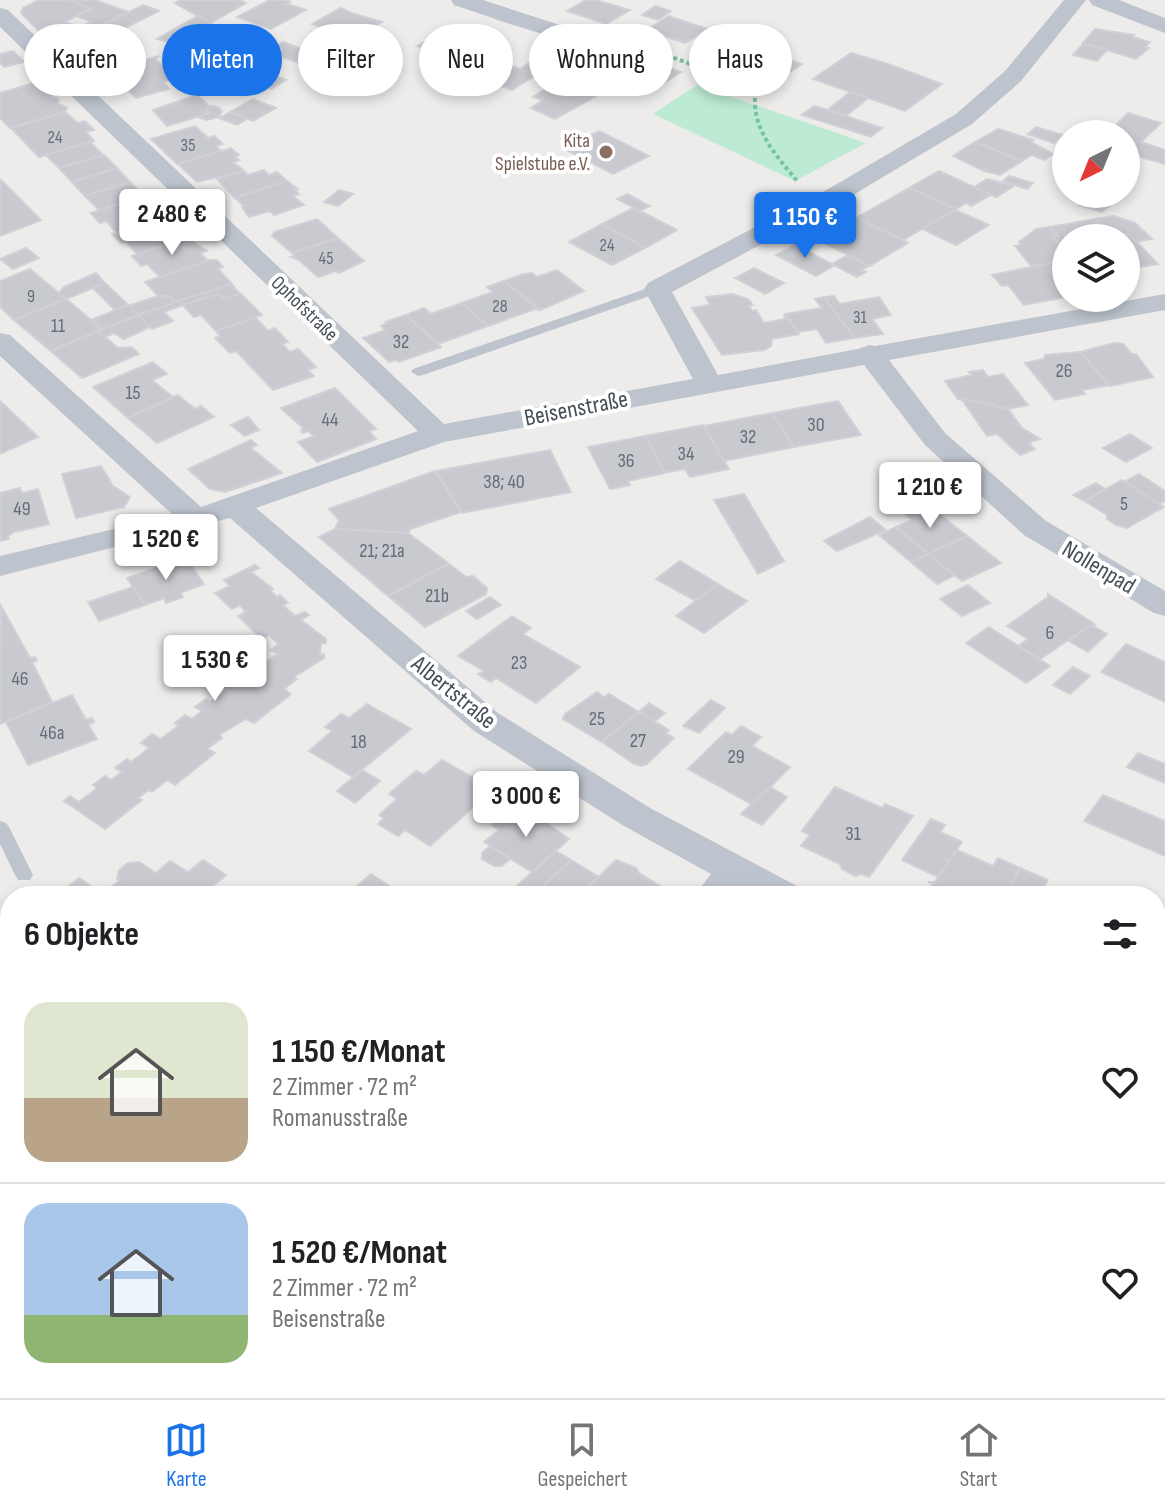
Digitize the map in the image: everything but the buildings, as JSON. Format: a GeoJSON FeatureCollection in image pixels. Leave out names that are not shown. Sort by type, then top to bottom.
{"type":"FeatureCollection","features":[{"type":"Feature","properties":{"kind":"street"},"geometry":{"type":"LineString","coordinates":[[0,12],[15,0]]}},
{"type":"Feature","properties":{"kind":"street"},"geometry":{"type":"LineString","coordinates":[[462,0],[534,24]]}},
{"type":"Feature","properties":{"kind":"street"},"geometry":{"type":"LineString","coordinates":[[709,383],[657,289],[839,193],[964,119],[1013,76],[1075,0]]}},
{"type":"Feature","properties":{"kind":"street"},"geometry":{"type":"LineString","coordinates":[[1100,0],[1165,26]]}},
{"type":"Feature","properties":{"kind":"street","name":"Ophofstraße"},"geometry":{"type":"LineString","coordinates":[[0,12],[438,434]]}},
{"type":"Feature","properties":{"kind":"street","name":"Beisenstraße"},"geometry":{"type":"LineString","coordinates":[[0,566],[196,519],[438,434],[869,353],[1165,302]]}},
{"type":"Feature","properties":{"kind":"street"},"geometry":{"type":"LineString","coordinates":[[0,341],[196,519]]}},
{"type":"Feature","properties":{"kind":"street","name":"Nollenpad"},"geometry":{"type":"LineString","coordinates":[[869,353],[935,439],[1035,528],[1165,605]]}},
{"type":"Feature","properties":{"kind":"street","name":"Albertstraße"},"geometry":{"type":"LineString","coordinates":[[235,506],[486,722],[637,817],[724,884]]}},
{"type":"Feature","properties":{"kind":"lane"},"geometry":{"type":"LineString","coordinates":[[418,372],[657,289]]}},
{"type":"Feature","properties":{"kind":"lane"},"geometry":{"type":"LineString","coordinates":[[0,827],[24,875]]}},
{"type":"Feature","properties":{"kind":"path"},"geometry":{"type":"LineString","coordinates":[[673,58],[756,88],[753,105],[765,142],[795,181],[839,193]]}},
{"type":"Feature","properties":{"kind":"green space"},"geometry":{"type":"Polygon","coordinates":[[[689,90],[689,96],[729,96],[866,143],[795,181],[653,114],[689,90]]]}},
{"type":"Feature","properties":{"kind":"place","name":"Kita Spielstube e.V."},"geometry":{"type":"Point","coordinates":[606,152]}}]}
